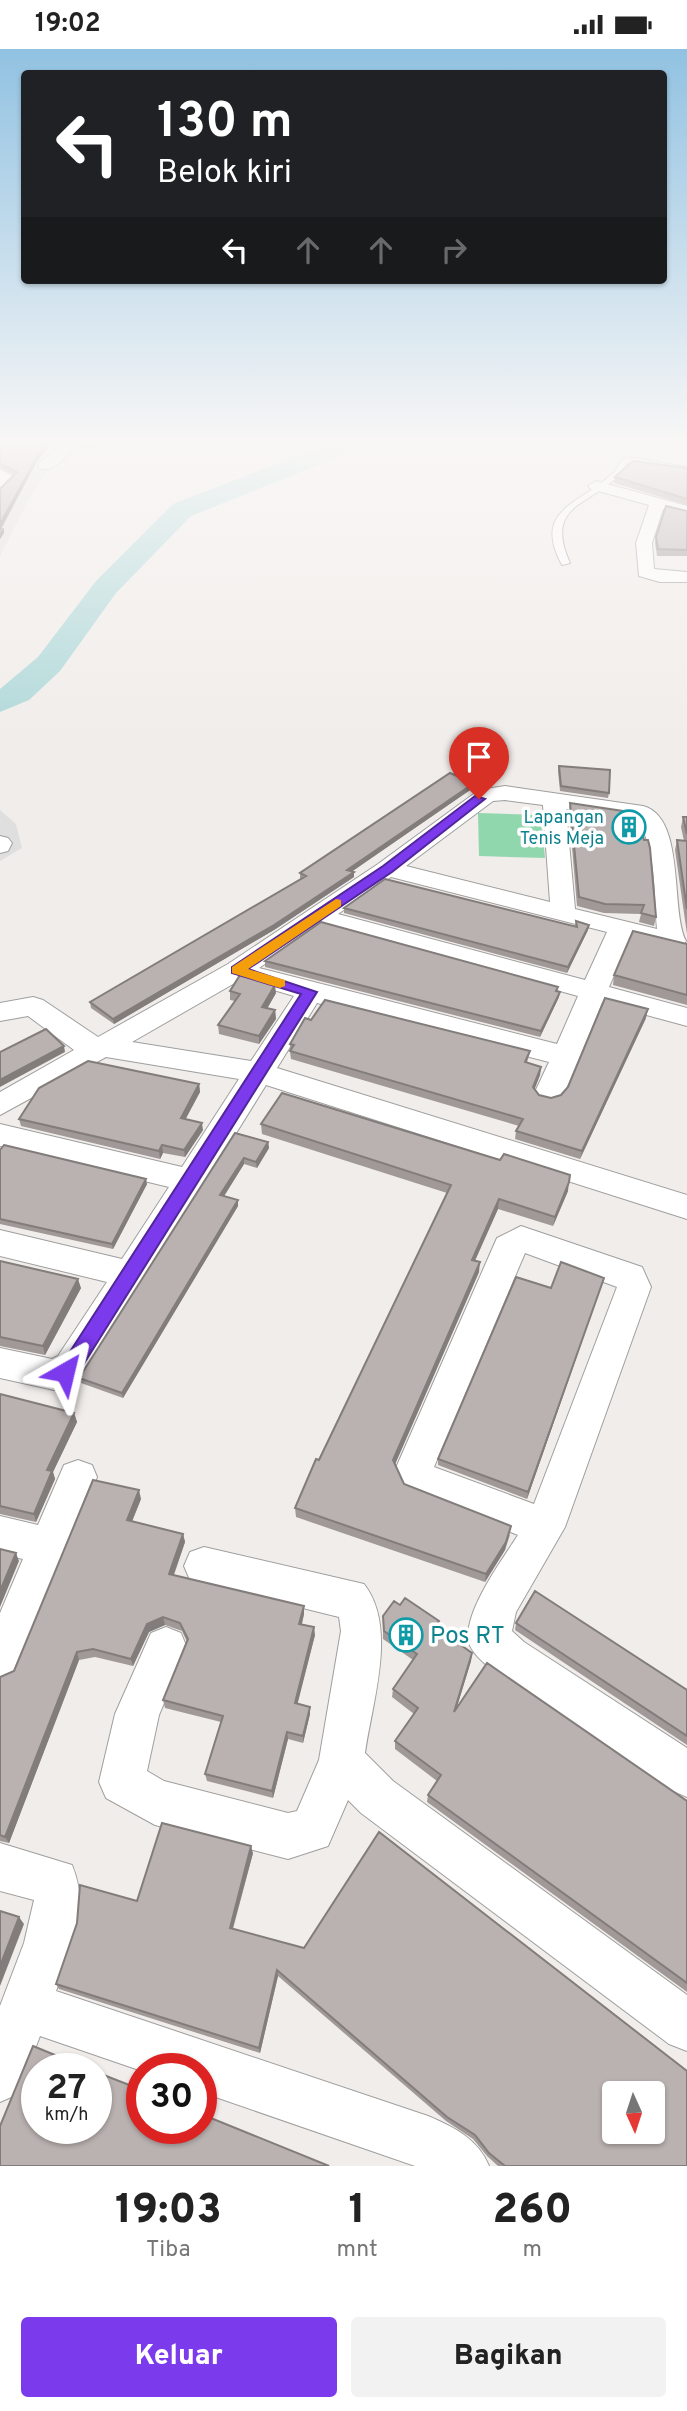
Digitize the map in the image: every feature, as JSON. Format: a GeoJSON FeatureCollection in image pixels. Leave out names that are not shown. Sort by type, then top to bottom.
{"type":"FeatureCollection","features":[{"type":"Feature","properties":{"kind":"street"},"geometry":{"type":"LineString","coordinates":[[644,544],[645,572],[651,576],[687,577]]}},
{"type":"Feature","properties":{"kind":"street"},"geometry":{"type":"LineString","coordinates":[[0,1105],[237,970],[387,869],[479,799],[505,793],[633,809],[650,819],[679,942],[387,869]]}},
{"type":"Feature","properties":{"kind":"street"},"geometry":{"type":"LineString","coordinates":[[554,799],[563,914]]}},
{"type":"Feature","properties":{"kind":"street"},"geometry":{"type":"LineString","coordinates":[[317,916],[687,1017]]}},
{"type":"Feature","properties":{"kind":"street"},"geometry":{"type":"LineString","coordinates":[[549,1094],[591,992],[621,929]]}},
{"type":"Feature","properties":{"kind":"street"},"geometry":{"type":"LineString","coordinates":[[237,970],[310,992],[565,1056]]}},
{"type":"Feature","properties":{"kind":"street"},"geometry":{"type":"LineString","coordinates":[[0,1363],[50,1375],[65,1372],[71,1367],[261,1073],[310,992]]}},
{"type":"Feature","properties":{"kind":"street"},"geometry":{"type":"LineString","coordinates":[[0,1012],[33,1006],[85,1044],[261,1073],[687,1207]]}},
{"type":"Feature","properties":{"kind":"street"},"geometry":{"type":"LineString","coordinates":[[0,1135],[190,1181]]}},
{"type":"Feature","properties":{"kind":"street"},"geometry":{"type":"LineString","coordinates":[[545,1527],[418,1478],[414,1469],[509,1247],[521,1239],[630,1276],[634,1287],[545,1527],[497,1605],[489,1637],[509,1657],[687,1774]]}},
{"type":"Feature","properties":{"kind":"street"},"geometry":{"type":"LineString","coordinates":[[0,1243],[131,1274]]}},
{"type":"Feature","properties":{"kind":"street"},"geometry":{"type":"LineString","coordinates":[[0,1663],[78,1477]]}},
{"type":"Feature","properties":{"kind":"street"},"geometry":{"type":"LineString","coordinates":[[0,1535],[50,1547]]}},
{"type":"Feature","properties":{"kind":"street"},"geometry":{"type":"LineString","coordinates":[[166,1648],[136,1714],[122,1782],[155,1802],[275,1832],[301,1835],[312,1830],[341,1761],[362,1631],[359,1610],[350,1598],[204,1566]]}},
{"type":"Feature","properties":{"kind":"street"},"geometry":{"type":"LineString","coordinates":[[341,1761],[377,1797],[687,2026]]}},
{"type":"Feature","properties":{"kind":"street"},"geometry":{"type":"LineString","coordinates":[[0,1867],[55,1882],[59,1888],[58,1912],[0,2076]]}},
{"type":"Feature","properties":{"kind":"street"},"geometry":{"type":"LineString","coordinates":[[25,2006],[439,2158]]}},
{"type":"Feature","properties":{"kind":"lane"},"geometry":{"type":"LineString","coordinates":[[557,544],[565,563]]}},
{"type":"Feature","properties":{"kind":"shaded area"},"geometry":{"type":"Polygon","coordinates":[[[0,544],[6,544],[0,556],[0,544]]]}},
{"type":"Feature","properties":{"kind":"shaded area"},"geometry":{"type":"Polygon","coordinates":[[[0,810],[16,824],[22,848],[0,861],[0,810]]]}},
{"type":"Feature","properties":{"kind":"green space"},"geometry":{"type":"Polygon","coordinates":[[[478,813],[541,815],[545,858],[479,856],[478,813]]]}},
{"type":"Feature","properties":{"kind":"building"},"geometry":{"type":"Polygon","coordinates":[[[657,544],[687,544],[687,550],[658,549],[657,544]]]}},
{"type":"Feature","properties":{"kind":"building"},"geometry":{"type":"Polygon","coordinates":[[[559,766],[610,770],[609,793],[561,786],[559,766]]]}},
{"type":"Feature","properties":{"kind":"building"},"geometry":{"type":"Polygon","coordinates":[[[450,773],[474,783],[347,870],[354,872],[274,925],[113,1019],[90,1002],[306,876],[300,873],[450,773]]]}},
{"type":"Feature","properties":{"kind":"building"},"geometry":{"type":"Polygon","coordinates":[[[570,803],[636,813],[644,840],[648,840],[650,848],[656,917],[641,913],[644,905],[605,904],[579,897],[570,803]]]}},
{"type":"Feature","properties":{"kind":"building"},"geometry":{"type":"Polygon","coordinates":[[[683,817],[687,817],[687,834],[683,817]]]}},
{"type":"Feature","properties":{"kind":"building"},"geometry":{"type":"Polygon","coordinates":[[[677,840],[687,841],[687,909],[677,840]]]}},
{"type":"Feature","properties":{"kind":"building"},"geometry":{"type":"Polygon","coordinates":[[[385,879],[577,927],[576,921],[589,925],[568,967],[344,908],[385,879]]]}},
{"type":"Feature","properties":{"kind":"building"},"geometry":{"type":"Polygon","coordinates":[[[321,922],[558,987],[556,991],[560,992],[541,1031],[265,961],[321,922]]]}},
{"type":"Feature","properties":{"kind":"building"},"geometry":{"type":"Polygon","coordinates":[[[633,931],[687,944],[687,995],[614,975],[633,931]]]}},
{"type":"Feature","properties":{"kind":"building"},"geometry":{"type":"Polygon","coordinates":[[[240,975],[275,985],[262,1007],[275,1010],[259,1036],[218,1025],[240,994],[230,991],[240,975]]]}},
{"type":"Feature","properties":{"kind":"building"},"geometry":{"type":"Polygon","coordinates":[[[605,998],[648,1009],[582,1151],[516,1131],[523,1119],[290,1051],[294,1045],[290,1044],[305,1018],[311,1020],[325,1000],[530,1051],[525,1062],[541,1067],[533,1087],[539,1095],[551,1098],[561,1095],[568,1087],[605,998]]]}},
{"type":"Feature","properties":{"kind":"building"},"geometry":{"type":"Polygon","coordinates":[[[46,1029],[64,1046],[0,1080],[0,1052],[46,1029]]]}},
{"type":"Feature","properties":{"kind":"building"},"geometry":{"type":"Polygon","coordinates":[[[88,1061],[199,1084],[181,1118],[202,1123],[184,1150],[162,1145],[159,1151],[19,1119],[39,1088],[88,1061]]]}},
{"type":"Feature","properties":{"kind":"building"},"geometry":{"type":"Polygon","coordinates":[[[282,1093],[500,1160],[504,1154],[570,1175],[555,1217],[499,1199],[472,1260],[480,1262],[393,1460],[404,1484],[511,1526],[506,1542],[486,1574],[295,1508],[316,1459],[319,1460],[451,1185],[261,1124],[282,1093]]]}},
{"type":"Feature","properties":{"kind":"building"},"geometry":{"type":"Polygon","coordinates":[[[235,1133],[268,1142],[256,1162],[244,1158],[220,1195],[238,1200],[122,1393],[79,1378],[235,1133]]]}},
{"type":"Feature","properties":{"kind":"building"},"geometry":{"type":"Polygon","coordinates":[[[4,1145],[146,1179],[112,1244],[0,1219],[0,1150],[4,1145]]]}},
{"type":"Feature","properties":{"kind":"building"},"geometry":{"type":"Polygon","coordinates":[[[0,1261],[78,1279],[43,1346],[0,1337],[0,1261]]]}},
{"type":"Feature","properties":{"kind":"building"},"geometry":{"type":"Polygon","coordinates":[[[561,1262],[604,1278],[528,1492],[438,1459],[516,1277],[551,1288],[561,1262]]]}},
{"type":"Feature","properties":{"kind":"building"},"geometry":{"type":"Polygon","coordinates":[[[0,1394],[74,1413],[47,1470],[52,1471],[34,1514],[0,1506],[0,1394]]]}},
{"type":"Feature","properties":{"kind":"building"},"geometry":{"type":"Polygon","coordinates":[[[93,1480],[139,1490],[127,1520],[183,1534],[169,1574],[304,1606],[299,1624],[314,1627],[295,1703],[310,1707],[303,1736],[287,1732],[272,1791],[205,1774],[223,1716],[163,1700],[188,1639],[180,1623],[163,1617],[147,1624],[131,1659],[93,1649],[77,1652],[5,1837],[0,1835],[0,1677],[14,1671],[93,1480]]]}},
{"type":"Feature","properties":{"kind":"building"},"geometry":{"type":"Polygon","coordinates":[[[0,1549],[16,1553],[0,1591],[0,1549]]]}},
{"type":"Feature","properties":{"kind":"building"},"geometry":{"type":"Polygon","coordinates":[[[535,1591],[687,1690],[687,1736],[516,1623],[535,1591]]]}},
{"type":"Feature","properties":{"kind":"building"},"geometry":{"type":"Polygon","coordinates":[[[405,1598],[439,1621],[435,1627],[472,1653],[454,1712],[487,1663],[687,1801],[687,1983],[428,1795],[441,1775],[395,1741],[418,1708],[393,1689],[417,1654],[384,1631],[383,1616],[394,1601],[400,1605],[405,1598]]]}},
{"type":"Feature","properties":{"kind":"building"},"geometry":{"type":"Polygon","coordinates":[[[162,1823],[251,1846],[230,1928],[304,1948],[379,1832],[687,2071],[687,2166],[505,2166],[489,2153],[475,2135],[447,2117],[277,1970],[259,2048],[56,1984],[77,1923],[80,1885],[137,1901],[162,1823]]]}},
{"type":"Feature","properties":{"kind":"building"},"geometry":{"type":"Polygon","coordinates":[[[0,1911],[19,1917],[0,1966],[0,1911]]]}},
{"type":"Feature","properties":{"kind":"building"},"geometry":{"type":"Polygon","coordinates":[[[33,2046],[50,2053],[30,2053],[33,2046]]]}},
{"type":"Feature","properties":{"kind":"building"},"geometry":{"type":"Polygon","coordinates":[[[21,2075],[21,2144],[112,2144],[112,2078],[126,2084],[126,2144],[217,2144],[217,2120],[329,2166],[0,2166],[0,2126],[21,2075]]]}},
{"type":"Feature","properties":{"kind":"waterway"},"geometry":{"type":"LineString","coordinates":[[0,702],[17,693],[49,664],[106,587],[149,544]]}},
{"type":"Feature","properties":{"kind":"slow traffic"},"geometry":{"type":"LineString","coordinates":[[280,983],[237,970],[336,903]]}},
{"type":"Feature","properties":{"kind":"place","name":"Lapangan Tenis Meja"},"geometry":{"type":"Point","coordinates":[629,827]}},
{"type":"Feature","properties":{"kind":"place","name":"Pos RT"},"geometry":{"type":"Point","coordinates":[406,1635]}},
{"type":"Feature","properties":{"kind":"route"},"geometry":{"type":"LineString","coordinates":[[65,1372],[71,1367],[261,1073],[310,992],[237,970],[387,869],[479,799]]}}]}
